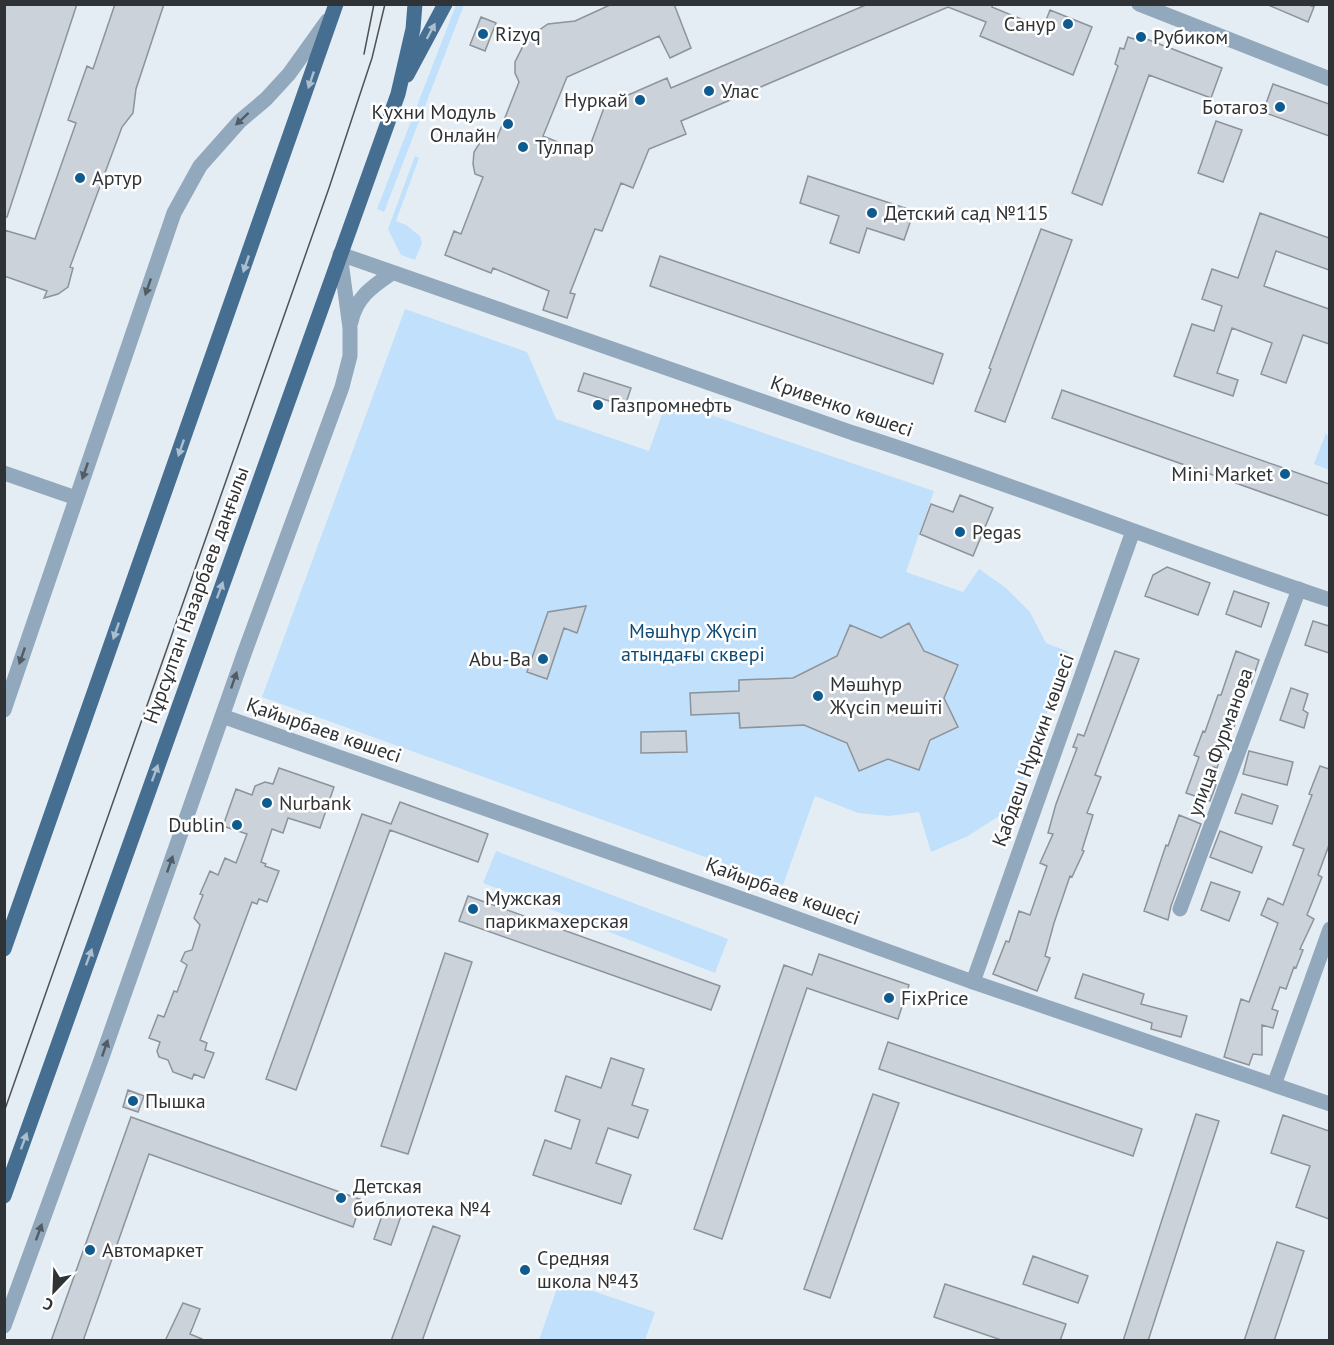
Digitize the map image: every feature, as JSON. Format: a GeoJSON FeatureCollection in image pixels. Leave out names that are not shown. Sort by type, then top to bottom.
{"type":"FeatureCollection","features":[{"type":"Feature","properties":{"kind":"main road","name":"Нұрсұлтан Назарбаев даңғылы"},"geometry":{"type":"LineString","coordinates":[[4,1196],[398,94],[413,29],[416,4]]}},
{"type":"Feature","properties":{"kind":"main road"},"geometry":{"type":"LineString","coordinates":[[398,94],[445,4]]}},
{"type":"Feature","properties":{"kind":"main road"},"geometry":{"type":"LineString","coordinates":[[4,948],[335,8]]}},
{"type":"Feature","properties":{"kind":"street"},"geometry":{"type":"LineString","coordinates":[[1139,4],[1329,79]]}},
{"type":"Feature","properties":{"kind":"street"},"geometry":{"type":"LineString","coordinates":[[4,710],[174,213],[200,166],[289,74],[335,8]]}},
{"type":"Feature","properties":{"kind":"street"},"geometry":{"type":"LineString","coordinates":[[4,1326],[342,387],[350,356],[350,328],[339,254]]}},
{"type":"Feature","properties":{"kind":"street","name":"Кривенко көшесі"},"geometry":{"type":"LineString","coordinates":[[339,254],[853,433],[935,459],[1329,600]]}},
{"type":"Feature","properties":{"kind":"street"},"geometry":{"type":"LineString","coordinates":[[350,328],[357,304],[365,292],[392,273]]}},
{"type":"Feature","properties":{"kind":"street"},"geometry":{"type":"LineString","coordinates":[[4,473],[76,498]]}},
{"type":"Feature","properties":{"kind":"street","name":"Қабдеш Нұркин көшесі"},"geometry":{"type":"LineString","coordinates":[[973,982],[1133,531]]}},
{"type":"Feature","properties":{"kind":"street","name":"улица Фурманова"},"geometry":{"type":"LineString","coordinates":[[1180,909],[1299,590]]}},
{"type":"Feature","properties":{"kind":"street","name":"Қайырбаев көшесі"},"geometry":{"type":"LineString","coordinates":[[222,716],[773,909],[973,982],[1329,1104]]}},
{"type":"Feature","properties":{"kind":"street"},"geometry":{"type":"LineString","coordinates":[[1274,1085],[1329,928]]}},
{"type":"Feature","properties":{"kind":"green space"},"geometry":{"type":"Polygon","coordinates":[[[456,5],[464,5],[384,212],[377,209],[456,5]]]}},
{"type":"Feature","properties":{"kind":"green space"},"geometry":{"type":"Polygon","coordinates":[[[415,156],[419,158],[396,221],[406,225],[420,236],[422,243],[415,260],[401,255],[388,229],[415,156]]]}},
{"type":"Feature","properties":{"kind":"green space","name":"Мәшһүр Жүсіп атындағы сквері"},"geometry":{"type":"Polygon","coordinates":[[[405,309],[527,352],[556,419],[649,451],[667,400],[934,491],[906,572],[963,592],[979,569],[1006,588],[1030,612],[1046,643],[1069,652],[1013,807],[968,836],[931,852],[919,812],[889,816],[858,813],[815,796],[783,885],[262,697],[405,309]]]}},
{"type":"Feature","properties":{"kind":"green space"},"geometry":{"type":"Polygon","coordinates":[[[1326,433],[1329,438],[1329,470],[1314,464],[1326,433]]]}},
{"type":"Feature","properties":{"kind":"green space"},"geometry":{"type":"Polygon","coordinates":[[[496,851],[728,939],[715,973],[483,883],[496,851]]]}},
{"type":"Feature","properties":{"kind":"green space"},"geometry":{"type":"Polygon","coordinates":[[[560,1280],[655,1312],[645,1340],[539,1340],[560,1280]]]}},
{"type":"Feature","properties":{"kind":"building"},"geometry":{"type":"Polygon","coordinates":[[[4,4],[77,4],[7,217],[4,217],[4,4]]]}},
{"type":"Feature","properties":{"kind":"building","name":"Артур"},"geometry":{"type":"Polygon","coordinates":[[[115,4],[164,4],[136,89],[133,113],[122,127],[70,267],[73,268],[68,287],[58,294],[44,298],[47,291],[4,276],[4,230],[35,239],[76,123],[68,120],[87,66],[93,69],[115,4]]]}},
{"type":"Feature","properties":{"kind":"building"},"geometry":{"type":"Polygon","coordinates":[[[612,4],[674,4],[691,48],[670,58],[659,36],[567,77],[543,136],[587,154],[605,105],[667,78],[671,88],[868,4],[993,4],[992,7],[1043,28],[1050,10],[1092,27],[1073,75],[980,36],[986,22],[948,7],[681,121],[686,134],[649,149],[633,188],[621,183],[602,231],[595,229],[570,293],[575,294],[567,318],[543,310],[549,291],[493,268],[491,273],[445,255],[454,231],[461,234],[483,177],[475,174],[474,152],[481,141],[489,135],[497,138],[519,82],[515,73],[515,62],[523,46],[532,35],[548,24],[575,21],[612,4]]]}},
{"type":"Feature","properties":{"kind":"building"},"geometry":{"type":"Polygon","coordinates":[[[1266,4],[1307,4],[1314,7],[1308,22],[1266,4]]]}},
{"type":"Feature","properties":{"kind":"building","name":"Rizyq"},"geometry":{"type":"Polygon","coordinates":[[[481,17],[496,23],[485,51],[470,45],[481,17]]]}},
{"type":"Feature","properties":{"kind":"building"},"geometry":{"type":"Polygon","coordinates":[[[1136,35],[1222,68],[1211,98],[1149,75],[1102,205],[1072,193],[1118,66],[1115,64],[1120,48],[1124,49],[1128,37],[1134,39],[1136,35]]]}},
{"type":"Feature","properties":{"kind":"building"},"geometry":{"type":"Polygon","coordinates":[[[1273,84],[1329,104],[1329,136],[1263,112],[1273,84]]]}},
{"type":"Feature","properties":{"kind":"building"},"geometry":{"type":"Polygon","coordinates":[[[1216,121],[1242,130],[1223,182],[1198,173],[1216,121]]]}},
{"type":"Feature","properties":{"kind":"building","name":"Детский сад №115"},"geometry":{"type":"Polygon","coordinates":[[[808,176],[914,211],[904,240],[867,228],[859,253],[830,243],[839,216],[800,203],[808,176]]]}},
{"type":"Feature","properties":{"kind":"building"},"geometry":{"type":"Polygon","coordinates":[[[1260,213],[1329,238],[1329,270],[1276,251],[1264,286],[1329,309],[1329,344],[1303,335],[1286,383],[1261,374],[1272,343],[1232,328],[1217,373],[1238,380],[1233,396],[1174,376],[1192,324],[1214,331],[1222,306],[1202,299],[1212,269],[1238,278],[1260,213]]]}},
{"type":"Feature","properties":{"kind":"building"},"geometry":{"type":"Polygon","coordinates":[[[1041,229],[1072,240],[1005,422],[975,411],[1041,229]]]}},
{"type":"Feature","properties":{"kind":"building"},"geometry":{"type":"Polygon","coordinates":[[[660,256],[943,354],[933,384],[650,286],[660,256]]]}},
{"type":"Feature","properties":{"kind":"building"},"geometry":{"type":"Polygon","coordinates":[[[584,373],[631,388],[625,406],[578,391],[584,373]]]}},
{"type":"Feature","properties":{"kind":"building"},"geometry":{"type":"Polygon","coordinates":[[[1062,390],[1329,484],[1329,516],[1052,418],[1062,390]]]}},
{"type":"Feature","properties":{"kind":"building"},"geometry":{"type":"Polygon","coordinates":[[[960,495],[993,508],[973,556],[920,534],[931,504],[953,512],[960,495]]]}},
{"type":"Feature","properties":{"kind":"building"},"geometry":{"type":"Polygon","coordinates":[[[1167,567],[1210,583],[1198,615],[1145,596],[1153,575],[1167,567]]]}},
{"type":"Feature","properties":{"kind":"building"},"geometry":{"type":"Polygon","coordinates":[[[1234,591],[1269,603],[1261,627],[1226,614],[1234,591]]]}},
{"type":"Feature","properties":{"kind":"building"},"geometry":{"type":"Polygon","coordinates":[[[586,606],[577,633],[564,628],[547,679],[527,672],[548,612],[586,606]]]}},
{"type":"Feature","properties":{"kind":"building"},"geometry":{"type":"Polygon","coordinates":[[[1313,621],[1329,626],[1329,653],[1305,645],[1313,621]]]}},
{"type":"Feature","properties":{"kind":"building","name":"Мәшһүр Жүсіп мешіті"},"geometry":{"type":"Polygon","coordinates":[[[909,623],[924,651],[958,665],[944,698],[958,727],[930,740],[919,770],[888,759],[859,771],[847,743],[804,725],[740,728],[739,713],[691,715],[690,693],[739,691],[739,680],[793,678],[837,656],[850,625],[881,638],[909,623]]]}},
{"type":"Feature","properties":{"kind":"building"},"geometry":{"type":"Polygon","coordinates":[[[1115,651],[1139,659],[1095,775],[1101,777],[1087,813],[1093,815],[1082,850],[1084,851],[1072,877],[1070,876],[1054,923],[1045,956],[1050,958],[1037,991],[993,974],[1006,941],[1009,942],[1019,911],[1030,915],[1047,866],[1040,863],[1053,834],[1048,833],[1077,748],[1073,747],[1078,734],[1084,736],[1115,651]]]}},
{"type":"Feature","properties":{"kind":"building"},"geometry":{"type":"Polygon","coordinates":[[[1236,651],[1259,660],[1234,727],[1231,726],[1217,768],[1213,767],[1208,783],[1216,785],[1210,801],[1186,793],[1199,757],[1194,755],[1218,695],[1221,695],[1236,651]]]}},
{"type":"Feature","properties":{"kind":"building"},"geometry":{"type":"Polygon","coordinates":[[[1291,688],[1308,694],[1303,710],[1308,713],[1304,728],[1280,720],[1291,688]]]}},
{"type":"Feature","properties":{"kind":"building"},"geometry":{"type":"Polygon","coordinates":[[[686,731],[687,752],[641,753],[641,732],[686,731]]]}},
{"type":"Feature","properties":{"kind":"building"},"geometry":{"type":"Polygon","coordinates":[[[1249,751],[1293,762],[1287,785],[1243,774],[1249,751]]]}},
{"type":"Feature","properties":{"kind":"building"},"geometry":{"type":"Polygon","coordinates":[[[1320,766],[1329,769],[1329,845],[1318,875],[1322,877],[1307,915],[1314,919],[1300,949],[1303,950],[1286,989],[1280,987],[1272,1009],[1278,1011],[1273,1028],[1262,1025],[1262,1055],[1253,1054],[1249,1065],[1224,1057],[1241,999],[1249,1002],[1278,923],[1261,915],[1268,898],[1283,905],[1304,849],[1293,845],[1312,795],[1309,794],[1320,766]]]}},
{"type":"Feature","properties":{"kind":"building"},"geometry":{"type":"Polygon","coordinates":[[[279,768],[334,787],[320,828],[288,818],[283,833],[272,829],[261,862],[279,871],[267,902],[259,899],[257,904],[252,902],[200,1040],[207,1043],[205,1050],[214,1053],[204,1078],[194,1074],[192,1079],[173,1072],[168,1060],[159,1057],[157,1051],[160,1042],[149,1038],[158,1015],[164,1017],[187,965],[181,961],[185,952],[192,950],[200,925],[194,918],[203,895],[200,894],[210,871],[218,875],[225,858],[236,863],[247,834],[223,826],[236,789],[252,795],[255,786],[265,782],[273,784],[279,768]]]}},
{"type":"Feature","properties":{"kind":"building"},"geometry":{"type":"Polygon","coordinates":[[[1242,794],[1278,806],[1272,824],[1235,813],[1242,794]]]}},
{"type":"Feature","properties":{"kind":"building"},"geometry":{"type":"Polygon","coordinates":[[[400,802],[488,834],[478,862],[390,830],[296,1090],[266,1079],[362,814],[391,824],[400,802]]]}},
{"type":"Feature","properties":{"kind":"building"},"geometry":{"type":"Polygon","coordinates":[[[1179,815],[1201,824],[1168,920],[1144,911],[1166,845],[1168,846],[1179,815]]]}},
{"type":"Feature","properties":{"kind":"building"},"geometry":{"type":"Polygon","coordinates":[[[1220,831],[1262,847],[1252,873],[1210,857],[1220,831]]]}},
{"type":"Feature","properties":{"kind":"building"},"geometry":{"type":"Polygon","coordinates":[[[1211,882],[1240,892],[1229,921],[1201,910],[1211,882]]]}},
{"type":"Feature","properties":{"kind":"building"},"geometry":{"type":"Polygon","coordinates":[[[468,896],[720,986],[711,1010],[459,921],[468,896]]]}},
{"type":"Feature","properties":{"kind":"building"},"geometry":{"type":"Polygon","coordinates":[[[445,953],[472,962],[408,1154],[381,1146],[445,953]]]}},
{"type":"Feature","properties":{"kind":"building"},"geometry":{"type":"Polygon","coordinates":[[[819,954],[909,985],[898,1019],[807,988],[722,1239],[694,1229],[784,965],[812,975],[819,954]]]}},
{"type":"Feature","properties":{"kind":"building"},"geometry":{"type":"Polygon","coordinates":[[[1083,974],[1144,994],[1141,1004],[1187,1016],[1181,1037],[1151,1029],[1152,1023],[1075,998],[1083,974]]]}},
{"type":"Feature","properties":{"kind":"building"},"geometry":{"type":"Polygon","coordinates":[[[888,1042],[1142,1129],[1133,1156],[879,1069],[888,1042]]]}},
{"type":"Feature","properties":{"kind":"building"},"geometry":{"type":"Polygon","coordinates":[[[611,1058],[644,1069],[632,1105],[648,1110],[638,1138],[608,1128],[596,1163],[631,1175],[621,1204],[533,1175],[545,1140],[571,1149],[580,1120],[555,1111],[566,1076],[601,1088],[611,1058]]]}},
{"type":"Feature","properties":{"kind":"building","name":"Пышка"},"geometry":{"type":"Polygon","coordinates":[[[128,1090],[144,1096],[138,1112],[123,1107],[128,1090]]]}},
{"type":"Feature","properties":{"kind":"building"},"geometry":{"type":"Polygon","coordinates":[[[873,1094],[899,1103],[830,1298],[804,1289],[873,1094]]]}},
{"type":"Feature","properties":{"kind":"building"},"geometry":{"type":"Polygon","coordinates":[[[1196,1114],[1219,1121],[1148,1341],[1123,1341],[1196,1114]]]}},
{"type":"Feature","properties":{"kind":"building"},"geometry":{"type":"Polygon","coordinates":[[[1283,1115],[1329,1131],[1329,1219],[1296,1207],[1310,1166],[1271,1153],[1283,1115]]]}},
{"type":"Feature","properties":{"kind":"building"},"geometry":{"type":"Polygon","coordinates":[[[131,1117],[362,1200],[353,1227],[149,1154],[83,1341],[51,1341],[131,1117]]]}},
{"type":"Feature","properties":{"kind":"building"},"geometry":{"type":"Polygon","coordinates":[[[386,1204],[403,1210],[391,1245],[374,1239],[386,1204]]]}},
{"type":"Feature","properties":{"kind":"building"},"geometry":{"type":"Polygon","coordinates":[[[433,1226],[460,1236],[422,1341],[391,1341],[433,1226]]]}},
{"type":"Feature","properties":{"kind":"building"},"geometry":{"type":"Polygon","coordinates":[[[1277,1242],[1304,1251],[1274,1341],[1244,1341],[1277,1242]]]}},
{"type":"Feature","properties":{"kind":"building"},"geometry":{"type":"Polygon","coordinates":[[[1033,1256],[1088,1276],[1078,1303],[1023,1284],[1033,1256]]]}},
{"type":"Feature","properties":{"kind":"building"},"geometry":{"type":"Polygon","coordinates":[[[945,1284],[1066,1324],[1060,1341],[1004,1341],[934,1317],[945,1284]]]}},
{"type":"Feature","properties":{"kind":"building"},"geometry":{"type":"Polygon","coordinates":[[[183,1303],[200,1309],[190,1334],[202,1341],[165,1341],[183,1303]]]}},
{"type":"Feature","properties":{"kind":"tram line"},"geometry":{"type":"LineString","coordinates":[[364,54],[374,4]]}},
{"type":"Feature","properties":{"kind":"tram line"},"geometry":{"type":"LineString","coordinates":[[4,1112],[329,188],[372,58],[385,4]]}},
{"type":"Feature","properties":{"kind":"place","name":"Санур"},"geometry":{"type":"Point","coordinates":[1068,24]}},
{"type":"Feature","properties":{"kind":"place","name":"Rizyq"},"geometry":{"type":"Point","coordinates":[483,34]}},
{"type":"Feature","properties":{"kind":"place","name":"Рубиком"},"geometry":{"type":"Point","coordinates":[1141,37]}},
{"type":"Feature","properties":{"kind":"place","name":"Улас"},"geometry":{"type":"Point","coordinates":[709,91]}},
{"type":"Feature","properties":{"kind":"place","name":"Нуркай"},"geometry":{"type":"Point","coordinates":[640,100]}},
{"type":"Feature","properties":{"kind":"place","name":"Ботагоз"},"geometry":{"type":"Point","coordinates":[1280,107]}},
{"type":"Feature","properties":{"kind":"place","name":"Кухни Модуль Онлайн"},"geometry":{"type":"Point","coordinates":[508,124]}},
{"type":"Feature","properties":{"kind":"place","name":"Тулпар"},"geometry":{"type":"Point","coordinates":[523,147]}},
{"type":"Feature","properties":{"kind":"place","name":"Артур"},"geometry":{"type":"Point","coordinates":[80,178]}},
{"type":"Feature","properties":{"kind":"place","name":"Детский сад №115"},"geometry":{"type":"Point","coordinates":[872,213]}},
{"type":"Feature","properties":{"kind":"place","name":"Газпромнефть"},"geometry":{"type":"Point","coordinates":[598,405]}},
{"type":"Feature","properties":{"kind":"place","name":"Mini Market"},"geometry":{"type":"Point","coordinates":[1285,474]}},
{"type":"Feature","properties":{"kind":"place","name":"Pegas"},"geometry":{"type":"Point","coordinates":[960,532]}},
{"type":"Feature","properties":{"kind":"place","name":"Abu-Ba"},"geometry":{"type":"Point","coordinates":[543,659]}},
{"type":"Feature","properties":{"kind":"place","name":"Мәшһүр Жүсіп мешіті"},"geometry":{"type":"Point","coordinates":[818,696]}},
{"type":"Feature","properties":{"kind":"place","name":"Nurbank"},"geometry":{"type":"Point","coordinates":[267,803]}},
{"type":"Feature","properties":{"kind":"place","name":"Dublin"},"geometry":{"type":"Point","coordinates":[237,825]}},
{"type":"Feature","properties":{"kind":"place","name":"Мужская парикмахерская"},"geometry":{"type":"Point","coordinates":[473,909]}},
{"type":"Feature","properties":{"kind":"place","name":"FixPrice"},"geometry":{"type":"Point","coordinates":[889,998]}},
{"type":"Feature","properties":{"kind":"place","name":"Пышка"},"geometry":{"type":"Point","coordinates":[133,1101]}},
{"type":"Feature","properties":{"kind":"place","name":"Детская библиотека №4"},"geometry":{"type":"Point","coordinates":[341,1198]}},
{"type":"Feature","properties":{"kind":"place","name":"Автомаркет"},"geometry":{"type":"Point","coordinates":[90,1250]}},
{"type":"Feature","properties":{"kind":"place","name":"Средняя школа №43"},"geometry":{"type":"Point","coordinates":[525,1270]}}]}
